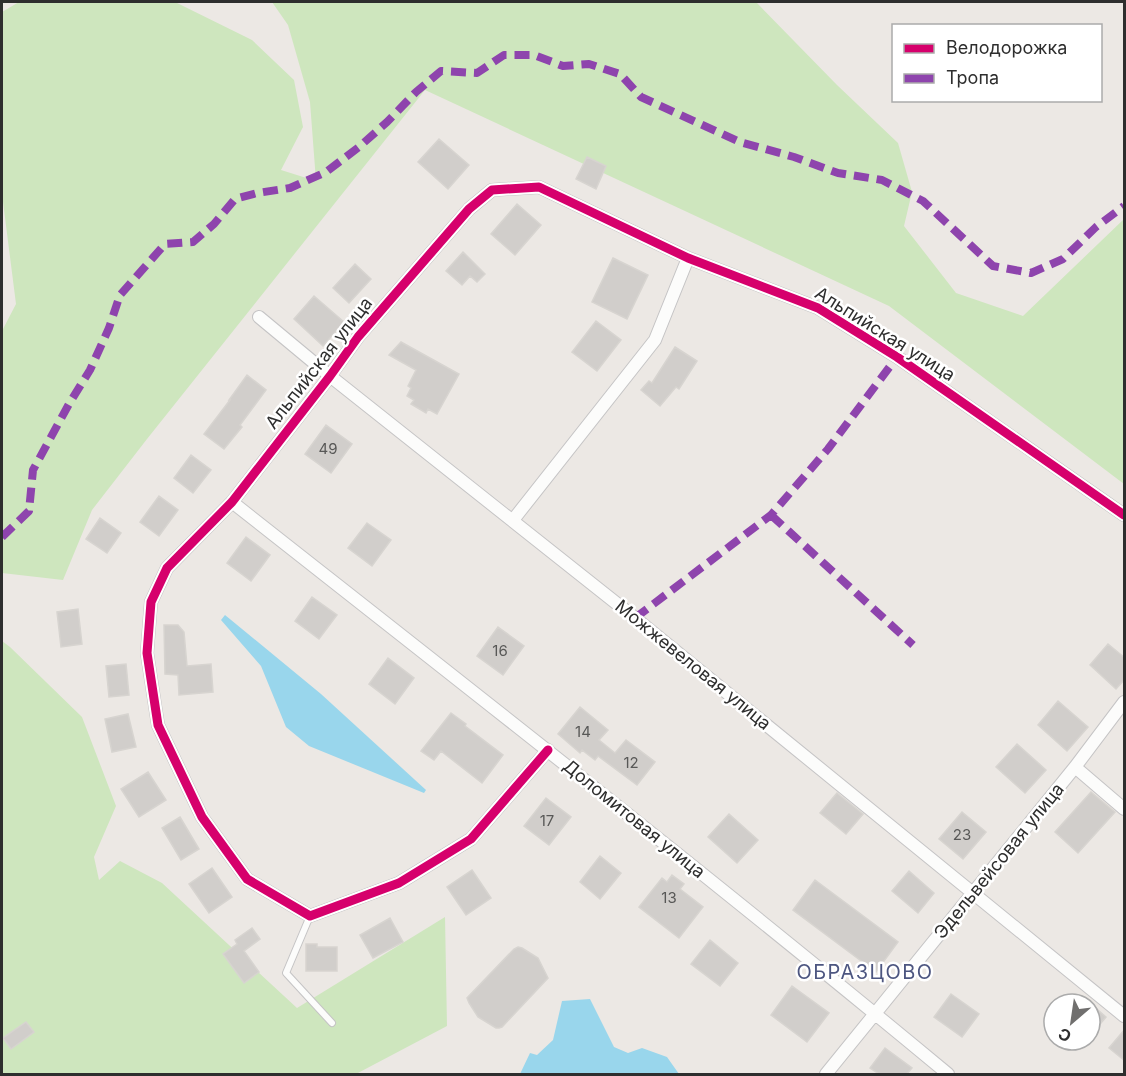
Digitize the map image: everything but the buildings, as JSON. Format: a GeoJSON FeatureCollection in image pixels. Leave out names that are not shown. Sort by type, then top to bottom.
{"type":"FeatureCollection","features":[{"type":"Feature","properties":{"kind":"street","name":"Альпийская улица"},"geometry":{"type":"LineString","coordinates":[[310,916],[247,879],[202,817],[158,725],[147,653],[150,602],[167,568],[231,502],[358,337],[469,209],[492,190],[539,187],[688,258],[818,308],[897,357],[1125,515]]}},
{"type":"Feature","properties":{"kind":"street"},"geometry":{"type":"LineString","coordinates":[[513,520],[655,340],[688,258]]}},
{"type":"Feature","properties":{"kind":"street","name":"Можжевеловая улица"},"geometry":{"type":"LineString","coordinates":[[260,317],[330,376],[635,618],[1125,1016]]}},
{"type":"Feature","properties":{"kind":"street","name":"Доломитовая улица"},"geometry":{"type":"LineString","coordinates":[[231,502],[548,750],[948,1074]]}},
{"type":"Feature","properties":{"kind":"street","name":"Эдельвейсовая улица"},"geometry":{"type":"LineString","coordinates":[[826,1074],[1125,702]]}},
{"type":"Feature","properties":{"kind":"street"},"geometry":{"type":"LineString","coordinates":[[310,916],[399,883],[471,839],[548,750]]}},
{"type":"Feature","properties":{"kind":"street"},"geometry":{"type":"LineString","coordinates":[[1075,767],[1125,809]]}},
{"type":"Feature","properties":{"kind":"lane"},"geometry":{"type":"LineString","coordinates":[[310,916],[286,973],[332,1023]]}},
{"type":"Feature","properties":{"kind":"green space"},"geometry":{"type":"Polygon","coordinates":[[[19,2],[175,2],[252,40],[294,80],[303,127],[281,170],[316,181],[310,102],[288,25],[272,2],[756,2],[837,85],[898,143],[912,192],[904,226],[956,293],[1023,316],[1124,219],[1124,484],[889,306],[425,90],[92,510],[63,580],[2,573],[2,331],[16,304],[2,194],[2,12],[19,2]]]}},
{"type":"Feature","properties":{"kind":"green space"},"geometry":{"type":"Polygon","coordinates":[[[2,641],[82,717],[116,806],[94,857],[99,880],[120,861],[162,883],[297,1008],[445,917],[447,1026],[356,1074],[2,1074],[2,641]]]}},
{"type":"Feature","properties":{"kind":"water"},"geometry":{"type":"Polygon","coordinates":[[[225,615],[321,694],[426,790],[424,793],[309,746],[286,727],[261,666],[221,620],[225,615]]]}},
{"type":"Feature","properties":{"kind":"water"},"geometry":{"type":"Polygon","coordinates":[[[590,999],[614,1047],[628,1053],[642,1048],[667,1057],[679,1074],[520,1074],[530,1053],[537,1055],[553,1040],[562,1001],[590,999]]]}},
{"type":"Feature","properties":{"kind":"marked path"},"geometry":{"type":"LineString","coordinates":[[2,537],[29,511],[33,470],[90,370],[109,328],[120,295],[165,244],[193,242],[214,224],[235,199],[290,188],[326,172],[359,147],[441,71],[477,73],[504,55],[534,55],[563,66],[589,64],[620,74],[641,97],[740,142],[794,157],[838,173],[882,180],[923,201],[993,266],[1031,273],[1063,259],[1096,227],[1124,206]]}},
{"type":"Feature","properties":{"kind":"marked path"},"geometry":{"type":"LineString","coordinates":[[635,618],[771,515],[828,449],[897,357]]}},
{"type":"Feature","properties":{"kind":"marked path"},"geometry":{"type":"LineString","coordinates":[[771,515],[913,645]]}},
{"type":"Feature","properties":{"kind":"cycle path"},"geometry":{"type":"LineString","coordinates":[[548,750],[471,839],[399,883],[310,916],[247,879],[202,817],[158,725],[147,653],[151,602],[167,568],[232,502],[358,337],[469,209],[492,190],[539,187],[688,258],[818,308],[897,357],[1124,515]]}},
{"type":"Feature","properties":{"kind":"district","name":"ОБРАЗЦОВО"},"geometry":{"type":"Point","coordinates":[865,972]}}]}
